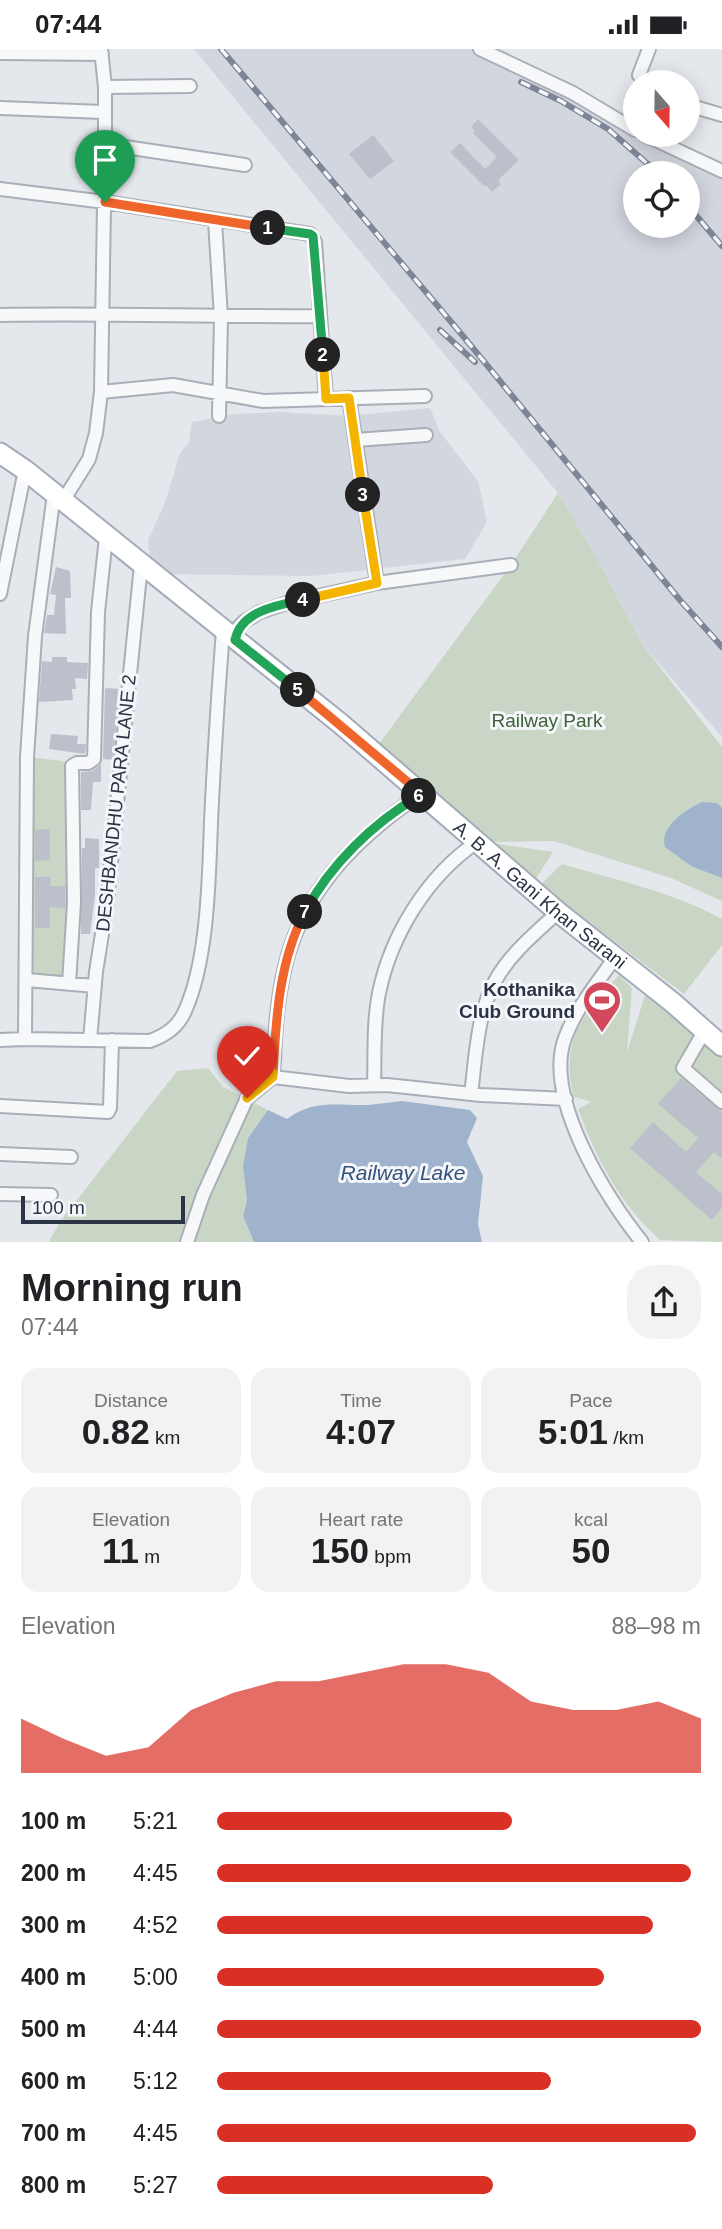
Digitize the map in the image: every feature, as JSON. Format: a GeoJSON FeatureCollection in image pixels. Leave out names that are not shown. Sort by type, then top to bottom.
{"type":"FeatureCollection","features":[{"type":"Feature","properties":{"kind":"main road","name":"A. B. A. Gani Khan Sarani"},"geometry":{"type":"LineString","coordinates":[[0,453],[25,470],[341,724],[558,912],[616,956],[722,1046]]}},
{"type":"Feature","properties":{"kind":"street"},"geometry":{"type":"LineString","coordinates":[[480,49],[563,88],[623,123]]}},
{"type":"Feature","properties":{"kind":"street"},"geometry":{"type":"LineString","coordinates":[[641,70],[649,49]]}},
{"type":"Feature","properties":{"kind":"street"},"geometry":{"type":"LineString","coordinates":[[0,53],[102,52],[105,87],[101,392],[96,433],[89,459],[77,481],[58,498],[35,636],[27,757],[25,1039]]}},
{"type":"Feature","properties":{"kind":"street"},"geometry":{"type":"LineString","coordinates":[[105,87],[190,86]]}},
{"type":"Feature","properties":{"kind":"street"},"geometry":{"type":"LineString","coordinates":[[0,108],[103,112]]}},
{"type":"Feature","properties":{"kind":"street"},"geometry":{"type":"LineString","coordinates":[[700,109],[722,115]]}},
{"type":"Feature","properties":{"kind":"street"},"geometry":{"type":"LineString","coordinates":[[105,144],[245,165]]}},
{"type":"Feature","properties":{"kind":"street"},"geometry":{"type":"LineString","coordinates":[[671,147],[722,171]]}},
{"type":"Feature","properties":{"kind":"street"},"geometry":{"type":"LineString","coordinates":[[0,190],[105,202],[310,234],[313,236],[326,399]]}},
{"type":"Feature","properties":{"kind":"street"},"geometry":{"type":"LineString","coordinates":[[215,221],[221,317],[219,417]]}},
{"type":"Feature","properties":{"kind":"street"},"geometry":{"type":"LineString","coordinates":[[0,315],[102,313],[221,317],[320,316]]}},
{"type":"Feature","properties":{"kind":"street"},"geometry":{"type":"LineString","coordinates":[[101,392],[173,385],[262,401],[425,396]]}},
{"type":"Feature","properties":{"kind":"street"},"geometry":{"type":"LineString","coordinates":[[349,398],[377,583]]}},
{"type":"Feature","properties":{"kind":"street"},"geometry":{"type":"LineString","coordinates":[[355,440],[426,435]]}},
{"type":"Feature","properties":{"kind":"street"},"geometry":{"type":"LineString","coordinates":[[0,594],[25,470]]}},
{"type":"Feature","properties":{"kind":"street"},"geometry":{"type":"LineString","coordinates":[[69,984],[74,903],[72,766],[88,763],[93,759],[98,612],[106,537]]}},
{"type":"Feature","properties":{"kind":"street","name":"DESHBANDHU PARA LANE 2"},"geometry":{"type":"LineString","coordinates":[[90,1040],[107,902],[141,565]]}},
{"type":"Feature","properties":{"kind":"street"},"geometry":{"type":"LineString","coordinates":[[0,1040],[150,1041],[166,1035],[186,1011],[197,974],[208,899],[216,726],[229,635],[260,612],[287,603],[377,583],[511,565]]}},
{"type":"Feature","properties":{"kind":"street"},"geometry":{"type":"LineString","coordinates":[[273,1077],[275,1027],[286,963],[293,936],[313,896],[333,869],[377,825],[422,794]]}},
{"type":"Feature","properties":{"kind":"street"},"geometry":{"type":"LineString","coordinates":[[374,1085],[378,996],[394,947],[407,920],[435,881],[465,850],[477,842]]}},
{"type":"Feature","properties":{"kind":"street"},"geometry":{"type":"LineString","coordinates":[[471,1094],[482,1019],[497,977],[513,955],[558,912]]}},
{"type":"Feature","properties":{"kind":"street"},"geometry":{"type":"LineString","coordinates":[[616,956],[573,1020],[564,1041],[561,1080],[585,1155],[629,1227],[642,1242]]}},
{"type":"Feature","properties":{"kind":"street"},"geometry":{"type":"LineString","coordinates":[[27,980],[95,986]]}},
{"type":"Feature","properties":{"kind":"street"},"geometry":{"type":"LineString","coordinates":[[705,1030],[683,1068],[722,1102]]}},
{"type":"Feature","properties":{"kind":"street"},"geometry":{"type":"LineString","coordinates":[[0,1106],[108,1112],[112,1040]]}},
{"type":"Feature","properties":{"kind":"street"},"geometry":{"type":"LineString","coordinates":[[187,1242],[203,1195],[247,1098],[273,1077],[349,1086],[374,1085],[566,1099]]}},
{"type":"Feature","properties":{"kind":"street"},"geometry":{"type":"LineString","coordinates":[[0,1154],[71,1157]]}},
{"type":"Feature","properties":{"kind":"street"},"geometry":{"type":"LineString","coordinates":[[0,1194],[51,1195]]}},
{"type":"Feature","properties":{"kind":"shaded area"},"geometry":{"type":"Polygon","coordinates":[[[194,49],[493,49],[623,114],[623,147],[683,147],[722,169],[722,737],[642,644],[595,555],[558,493],[194,49]]]}},
{"type":"Feature","properties":{"kind":"shaded area"},"geometry":{"type":"Polygon","coordinates":[[[430,408],[440,432],[478,481],[487,522],[465,559],[312,576],[152,574],[148,540],[165,503],[180,453],[189,443],[192,422],[234,414],[281,412],[349,416],[430,408]]]}},
{"type":"Feature","properties":{"kind":"green space","name":"Railway Park"},"geometry":{"type":"Polygon","coordinates":[[[558,493],[595,555],[642,644],[722,747],[722,901],[671,878],[554,841],[484,842],[553,852],[530,888],[373,752],[511,565],[558,493]]]}},
{"type":"Feature","properties":{"kind":"green space"},"geometry":{"type":"Polygon","coordinates":[[[27,757],[72,762],[69,983],[27,979],[27,757]]]}},
{"type":"Feature","properties":{"kind":"green space"},"geometry":{"type":"Polygon","coordinates":[[[562,864],[664,894],[722,919],[722,945],[684,994],[540,885],[562,864]]]}},
{"type":"Feature","properties":{"kind":"green space"},"geometry":{"type":"Polygon","coordinates":[[[619,975],[632,988],[627,1052],[646,992],[722,1056],[722,1242],[660,1240],[621,1196],[601,1163],[578,1109],[591,1102],[573,1096],[570,1058],[573,1043],[585,1016],[619,975]]]}},
{"type":"Feature","properties":{"kind":"green space"},"geometry":{"type":"Polygon","coordinates":[[[208,1068],[223,1087],[268,1110],[248,1138],[243,1166],[247,1201],[243,1216],[254,1242],[49,1242],[60,1222],[177,1071],[208,1068]]]}},
{"type":"Feature","properties":{"kind":"water"},"geometry":{"type":"Polygon","coordinates":[[[702,802],[717,803],[722,808],[722,878],[691,866],[665,847],[664,840],[670,826],[681,814],[702,802]]]}},
{"type":"Feature","properties":{"kind":"water","name":"Railway Lake"},"geometry":{"type":"Polygon","coordinates":[[[402,1101],[470,1110],[477,1118],[467,1142],[483,1176],[478,1224],[482,1242],[254,1242],[243,1216],[247,1201],[243,1166],[248,1138],[268,1110],[287,1119],[316,1106],[402,1101]]]}},
{"type":"Feature","properties":{"kind":"building"},"geometry":{"type":"Polygon","coordinates":[[[478,119],[519,160],[498,180],[501,184],[492,192],[450,152],[460,143],[485,169],[497,157],[473,133],[475,131],[471,127],[478,119]]]}},
{"type":"Feature","properties":{"kind":"building"},"geometry":{"type":"Polygon","coordinates":[[[373,135],[394,161],[370,179],[349,154],[373,135]]]}},
{"type":"Feature","properties":{"kind":"building"},"geometry":{"type":"Polygon","coordinates":[[[56,567],[70,571],[71,598],[65,598],[66,634],[44,633],[47,615],[54,615],[56,595],[50,594],[56,567]]]}},
{"type":"Feature","properties":{"kind":"building"},"geometry":{"type":"Polygon","coordinates":[[[52,657],[67,657],[67,662],[88,663],[87,679],[75,678],[73,700],[39,702],[42,661],[52,662],[52,657]]]}},
{"type":"Feature","properties":{"kind":"building"},"geometry":{"type":"Polygon","coordinates":[[[105,688],[120,689],[113,760],[103,759],[105,688]]]}},
{"type":"Feature","properties":{"kind":"building"},"geometry":{"type":"Polygon","coordinates":[[[51,734],[78,736],[77,744],[86,744],[85,754],[49,749],[51,734]]]}},
{"type":"Feature","properties":{"kind":"building"},"geometry":{"type":"Polygon","coordinates":[[[101,764],[101,782],[93,782],[91,810],[81,810],[81,772],[92,771],[101,764]]]}},
{"type":"Feature","properties":{"kind":"building"},"geometry":{"type":"Polygon","coordinates":[[[50,829],[50,860],[35,861],[35,830],[50,829]]]}},
{"type":"Feature","properties":{"kind":"building"},"geometry":{"type":"Polygon","coordinates":[[[85,838],[99,839],[99,868],[95,868],[90,934],[81,934],[82,848],[85,848],[85,838]]]}},
{"type":"Feature","properties":{"kind":"building"},"geometry":{"type":"Polygon","coordinates":[[[35,877],[51,877],[50,886],[65,886],[65,908],[50,907],[50,928],[35,928],[35,877]]]}},
{"type":"Feature","properties":{"kind":"building"},"geometry":{"type":"Polygon","coordinates":[[[681,1078],[722,1112],[722,1159],[714,1152],[696,1172],[722,1194],[722,1208],[712,1220],[630,1148],[653,1122],[686,1152],[698,1138],[658,1104],[681,1078]]]}},
{"type":"Feature","properties":{"kind":"railway"},"geometry":{"type":"LineString","coordinates":[[221,49],[463,336],[679,599],[722,647]]}},
{"type":"Feature","properties":{"kind":"railway"},"geometry":{"type":"LineString","coordinates":[[521,82],[561,101],[608,129],[644,161]]}},
{"type":"Feature","properties":{"kind":"railway"},"geometry":{"type":"LineString","coordinates":[[700,220],[722,246]]}},
{"type":"Feature","properties":{"kind":"railway"},"geometry":{"type":"LineString","coordinates":[[440,330],[475,362]]}},
{"type":"Feature","properties":{"kind":"place","name":"Kothanika Club Ground"},"geometry":{"type":"Point","coordinates":[602,1034]}},
{"type":"Feature","properties":{"kind":"route"},"geometry":{"type":"LineString","coordinates":[[105,202],[313,236],[326,399],[349,398],[377,583],[287,603],[260,612],[237,629],[235,640],[341,724],[422,794],[377,825],[333,869],[313,896],[293,936],[286,963],[275,1027],[273,1077],[247,1098]]}}]}
